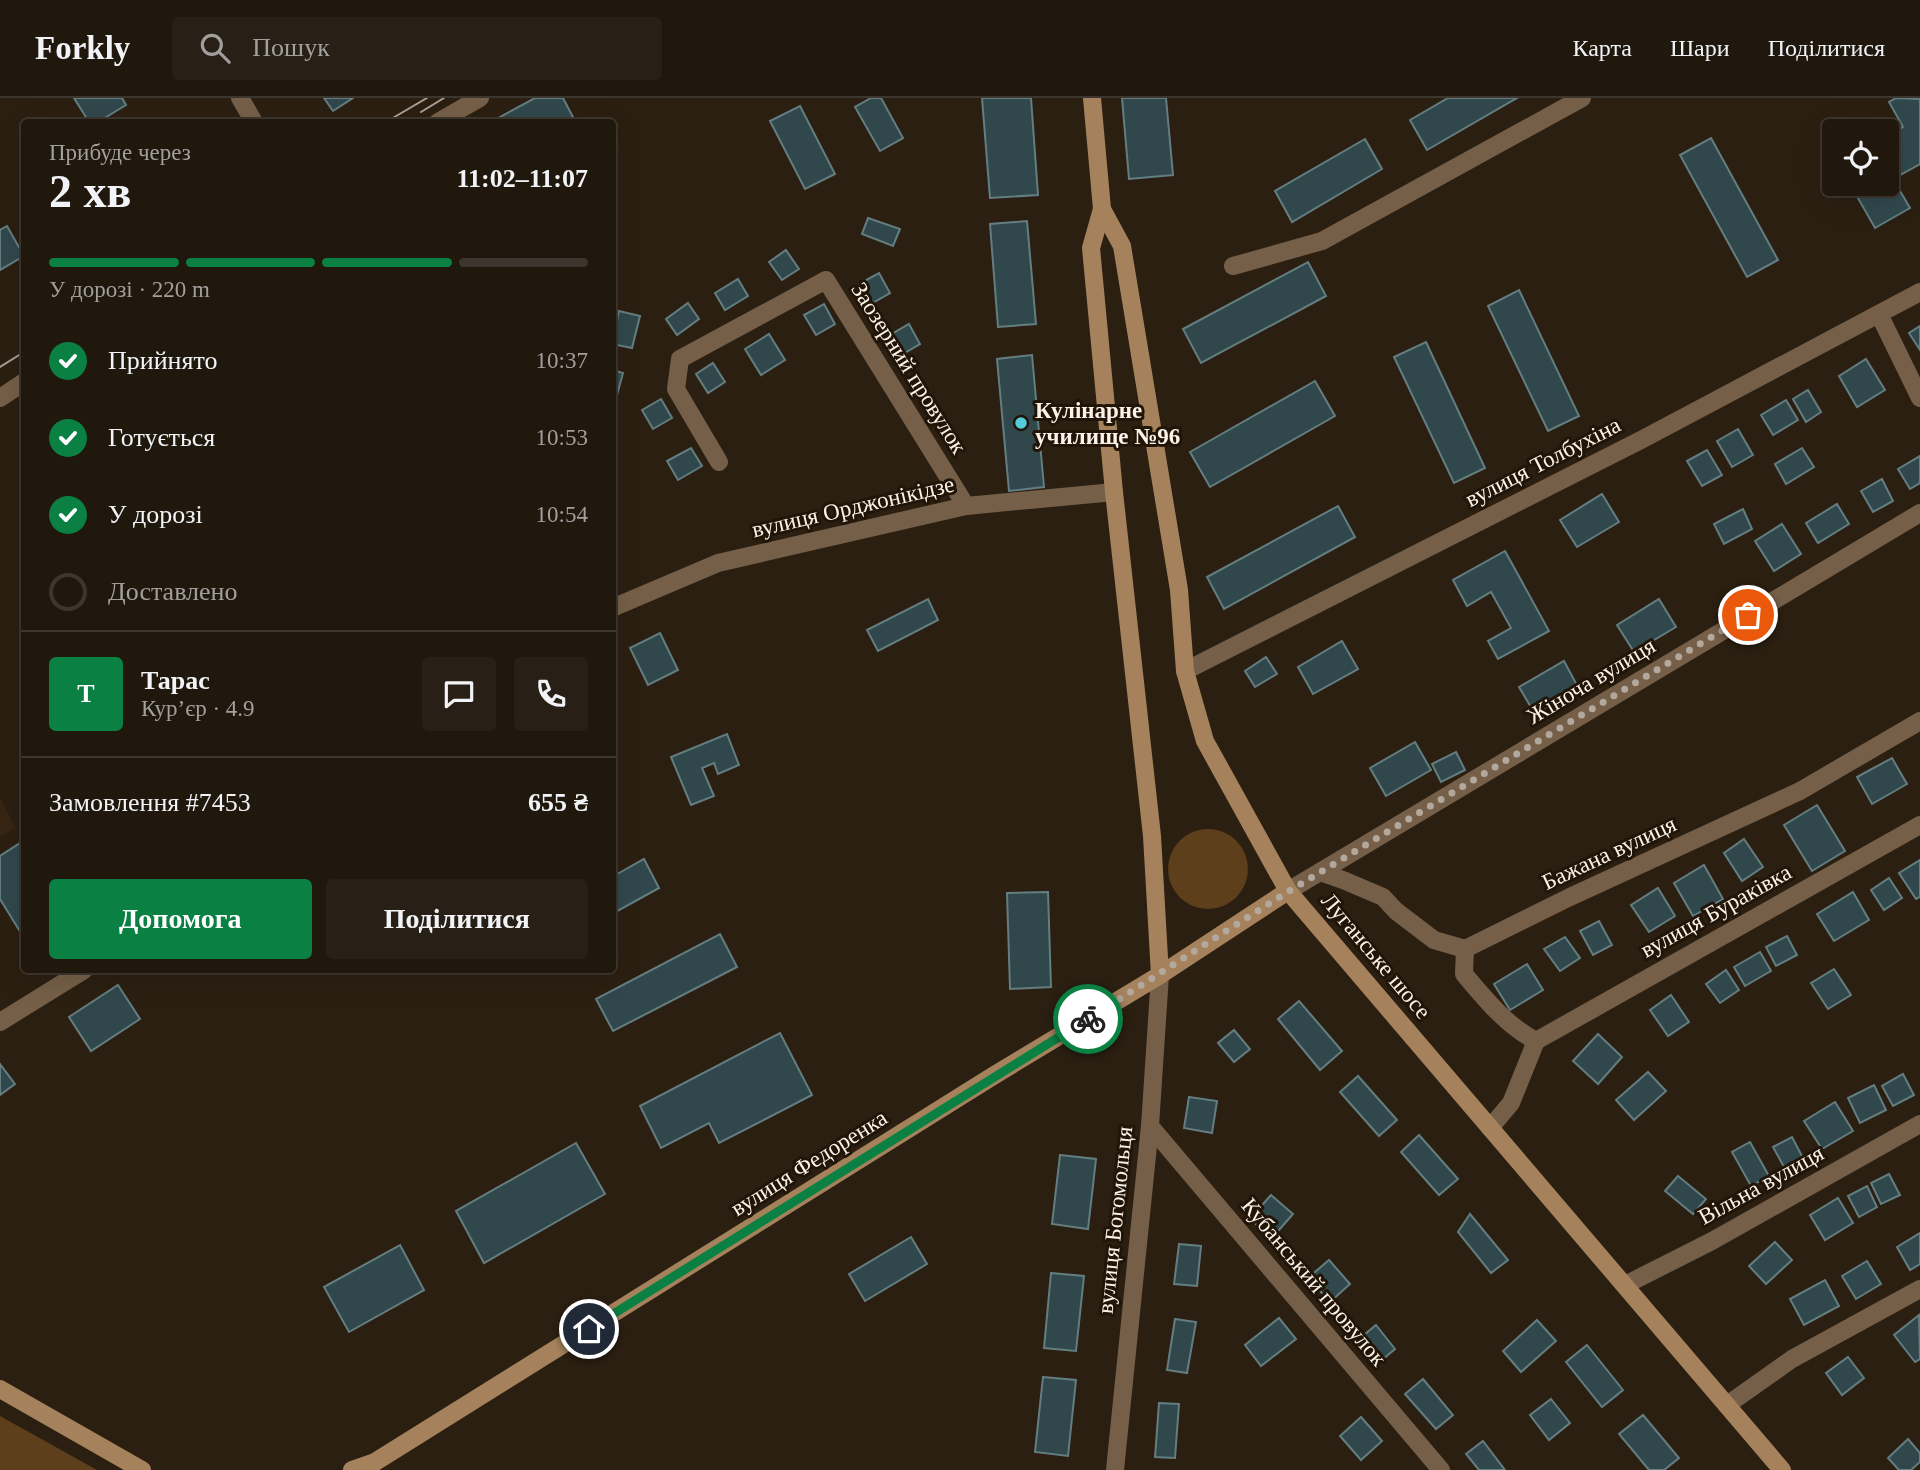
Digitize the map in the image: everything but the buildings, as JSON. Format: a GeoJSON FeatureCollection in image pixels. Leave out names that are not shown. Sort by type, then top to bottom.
{"type":"FeatureCollection","features":[{"type":"Feature","properties":{"kind":"main road","name":"Луганське шосе"},"geometry":{"type":"LineString","coordinates":[[1091,98],[1102,209],[1091,248],[1114,492],[1152,836],[1160,975]]}},
{"type":"Feature","properties":{"kind":"main road","name":"Луганське шосе"},"geometry":{"type":"LineString","coordinates":[[1102,209],[1122,246],[1179,590],[1185,671],[1205,741],[1289,891],[1782,1470]]}},
{"type":"Feature","properties":{"kind":"main road","name":"вулиця Федоренка"},"geometry":{"type":"LineString","coordinates":[[352,1470],[375,1462],[993,1076],[1160,975],[1289,891]]}},
{"type":"Feature","properties":{"kind":"main road"},"geometry":{"type":"LineString","coordinates":[[0,1389],[142,1470]]}},
{"type":"Feature","properties":{"kind":"street"},"geometry":{"type":"LineString","coordinates":[[240,98],[252,119]]}},
{"type":"Feature","properties":{"kind":"street"},"geometry":{"type":"LineString","coordinates":[[443,119],[480,98]]}},
{"type":"Feature","properties":{"kind":"street"},"geometry":{"type":"LineString","coordinates":[[1233,266],[1322,241],[1582,98]]}},
{"type":"Feature","properties":{"kind":"street","name":"Заозерний провулок"},"geometry":{"type":"LineString","coordinates":[[719,462],[676,389],[680,359],[826,280],[966,506]]}},
{"type":"Feature","properties":{"kind":"street","name":"вулиця Толбухіна"},"geometry":{"type":"LineString","coordinates":[[1185,671],[1641,440],[1920,292]]}},
{"type":"Feature","properties":{"kind":"street"},"geometry":{"type":"LineString","coordinates":[[1879,314],[1920,398]]}},
{"type":"Feature","properties":{"kind":"street"},"geometry":{"type":"LineString","coordinates":[[0,398],[21,384]]}},
{"type":"Feature","properties":{"kind":"street","name":"вулиця Орджонікідзе"},"geometry":{"type":"LineString","coordinates":[[616,606],[718,563],[966,506],[1114,492]]}},
{"type":"Feature","properties":{"kind":"street","name":"Жіноча вулиця"},"geometry":{"type":"LineString","coordinates":[[1289,891],[1920,513]]}},
{"type":"Feature","properties":{"kind":"street","name":"Бажана вулиця"},"geometry":{"type":"LineString","coordinates":[[1465,949],[1570,897],[1800,791],[1920,721]]}},
{"type":"Feature","properties":{"kind":"street","name":"вулиця Бураківка"},"geometry":{"type":"LineString","coordinates":[[1536,1041],[1920,825]]}},
{"type":"Feature","properties":{"kind":"street"},"geometry":{"type":"LineString","coordinates":[[1320,872],[1383,897],[1396,911],[1434,940],[1465,949],[1464,974],[1481,995],[1519,1032],[1536,1041],[1511,1103],[1490,1128]]}},
{"type":"Feature","properties":{"kind":"street"},"geometry":{"type":"LineString","coordinates":[[0,1022],[79,973]]}},
{"type":"Feature","properties":{"kind":"street","name":"вулиця Богомольця"},"geometry":{"type":"LineString","coordinates":[[1115,1470],[1150,1126],[1160,975]]}},
{"type":"Feature","properties":{"kind":"street","name":"Вільна вулиця"},"geometry":{"type":"LineString","coordinates":[[1625,1285],[1712,1241],[1920,1125]]}},
{"type":"Feature","properties":{"kind":"street","name":"Кубанський провулок"},"geometry":{"type":"LineString","coordinates":[[1150,1126],[1441,1470]]}},
{"type":"Feature","properties":{"kind":"street"},"geometry":{"type":"LineString","coordinates":[[1727,1405],[1792,1359],[1920,1289]]}},
{"type":"Feature","properties":{"kind":"shaded area"},"geometry":{"type":"Polygon","coordinates":[[[0,798],[16,828],[0,837],[0,798]]]}},
{"type":"Feature","properties":{"kind":"shaded area"},"geometry":{"type":"Polygon","coordinates":[[[1208,829],[1223,832],[1236,841],[1245,854],[1248,869],[1245,884],[1236,897],[1223,906],[1208,909],[1193,906],[1180,897],[1171,884],[1168,869],[1171,854],[1180,841],[1193,832],[1208,829]]]}},
{"type":"Feature","properties":{"kind":"shaded area"},"geometry":{"type":"Polygon","coordinates":[[[0,1416],[97,1470],[0,1470],[0,1416]]]}},
{"type":"Feature","properties":{"kind":"tram line"},"geometry":{"type":"LineString","coordinates":[[391,119],[427,98]]}},
{"type":"Feature","properties":{"kind":"tram line"},"geometry":{"type":"LineString","coordinates":[[421,112],[444,98]]}},
{"type":"Feature","properties":{"kind":"tram line"},"geometry":{"type":"LineString","coordinates":[[0,367],[21,354]]}},
{"type":"Feature","properties":{"kind":"way so far"},"geometry":{"type":"LineString","coordinates":[[1088,1019],[1289,891],[1748,615]]}},
{"type":"Feature","properties":{"kind":"place","name":"Кулінарне училище №96"},"geometry":{"type":"Point","coordinates":[1021,423]}},
{"type":"Feature","properties":{"kind":"route"},"geometry":{"type":"LineString","coordinates":[[589,1329],[1088,1019]]}}]}
